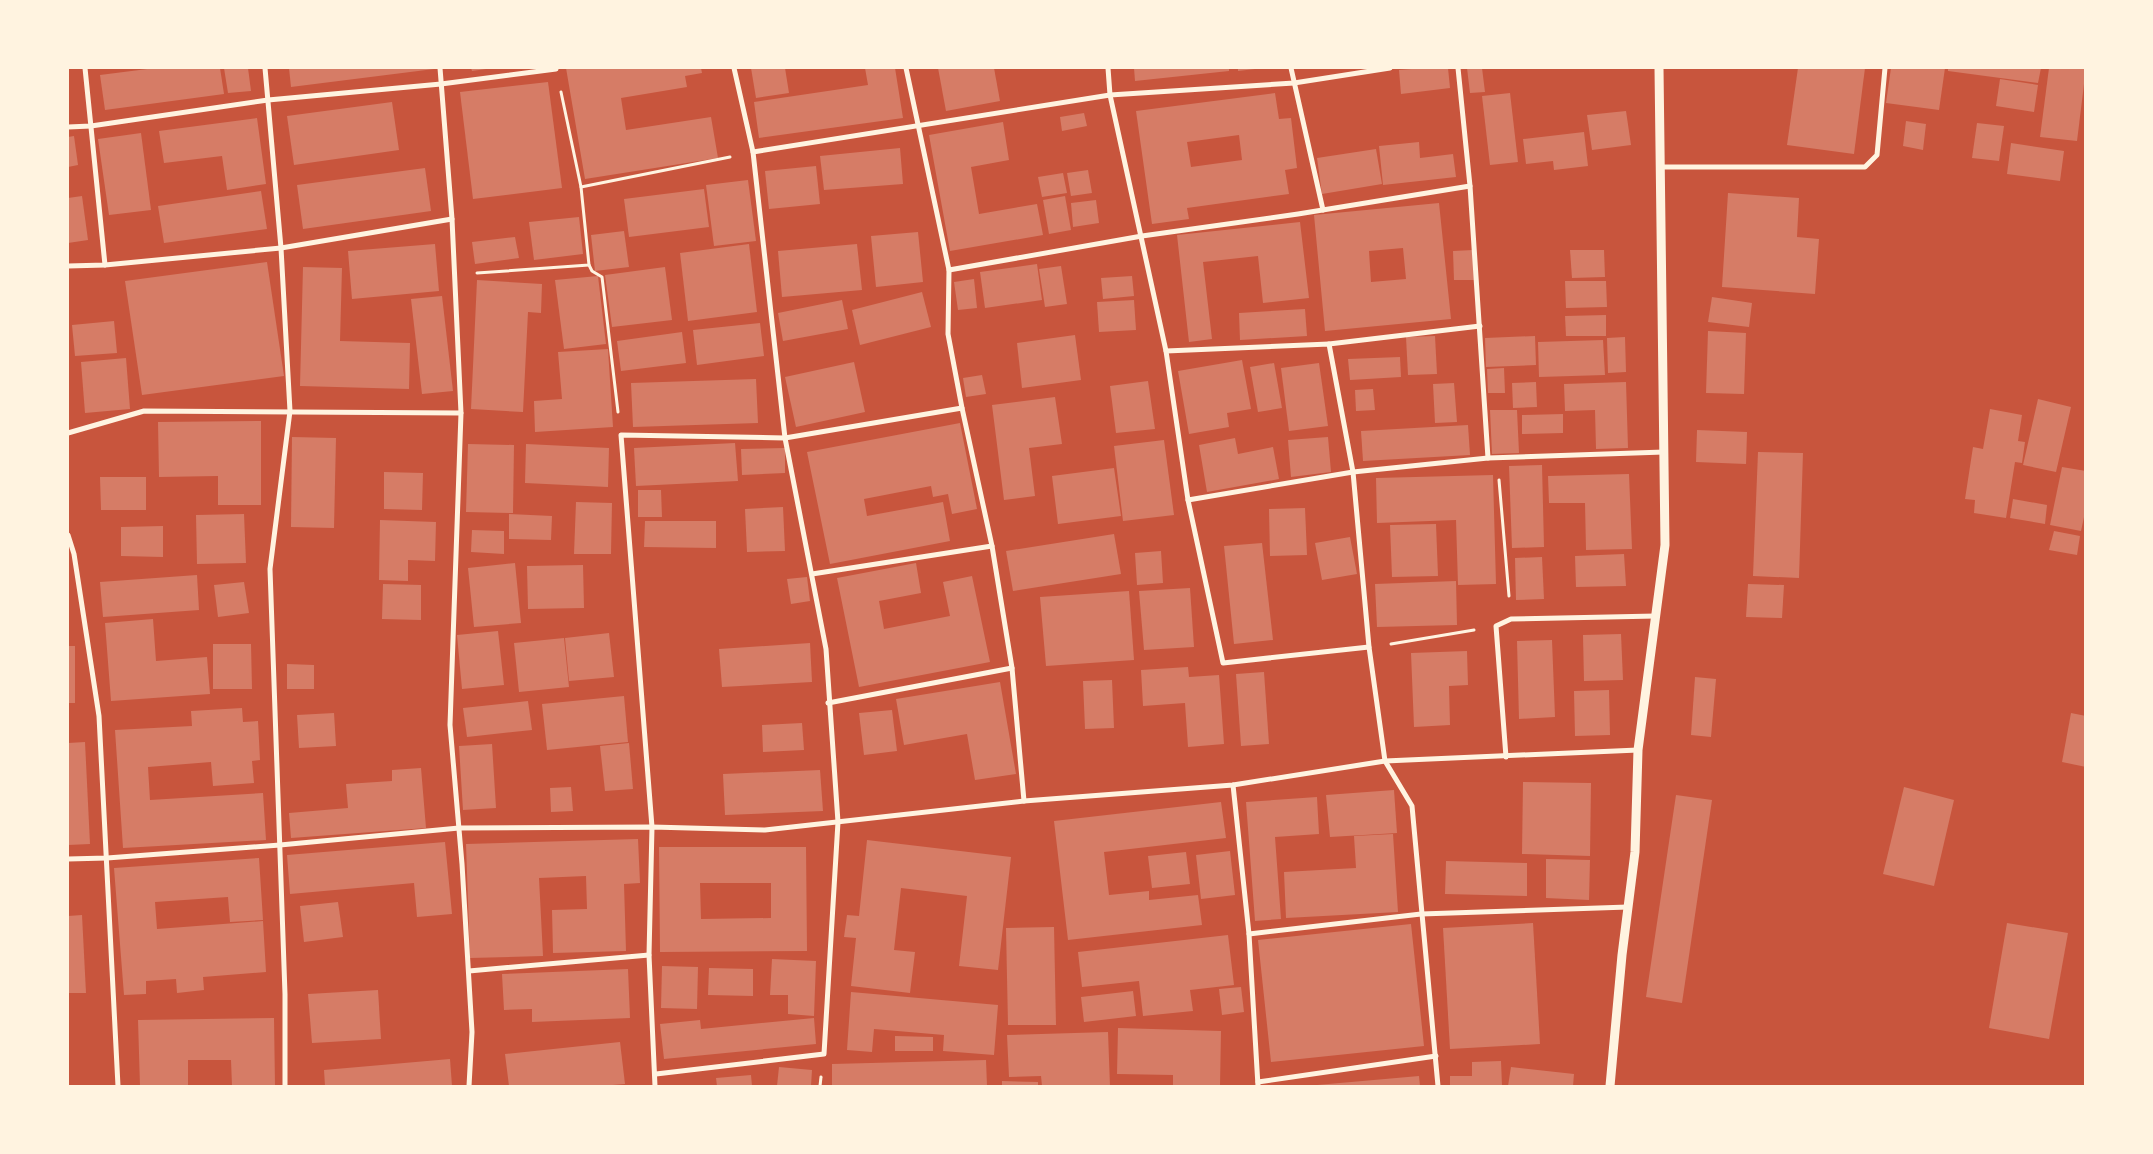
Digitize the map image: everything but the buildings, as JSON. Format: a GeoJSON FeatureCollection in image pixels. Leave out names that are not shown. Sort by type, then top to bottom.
{"type":"FeatureCollection","features":[{"type":"Feature","properties":{"kind":"street"},"geometry":{"type":"LineString","coordinates":[[85,68],[104,264]]}},
{"type":"Feature","properties":{"kind":"street"},"geometry":{"type":"LineString","coordinates":[[265,68],[281,248],[290,411],[270,568],[285,994],[285,1086]]}},
{"type":"Feature","properties":{"kind":"street"},"geometry":{"type":"LineString","coordinates":[[440,68],[452,219],[461,413],[450,725],[469,971],[472,1032],[469,1086]]}},
{"type":"Feature","properties":{"kind":"street"},"geometry":{"type":"LineString","coordinates":[[656,1074],[824,1054],[838,822],[828,703],[826,650],[785,438],[753,152],[734,68]]}},
{"type":"Feature","properties":{"kind":"street"},"geometry":{"type":"LineString","coordinates":[[906,68],[950,270],[948,334],[992,546],[1012,668],[1024,801]]}},
{"type":"Feature","properties":{"kind":"street"},"geometry":{"type":"LineString","coordinates":[[1108,68],[1110,95],[1166,351],[1188,500],[1223,663],[1368,647]]}},
{"type":"Feature","properties":{"kind":"street"},"geometry":{"type":"LineString","coordinates":[[1292,68],[1323,210]]}},
{"type":"Feature","properties":{"kind":"street"},"geometry":{"type":"LineString","coordinates":[[753,152],[1110,95],[1294,83],[1390,68]]}},
{"type":"Feature","properties":{"kind":"street"},"geometry":{"type":"LineString","coordinates":[[1458,68],[1470,186],[1488,458]]}},
{"type":"Feature","properties":{"kind":"street"},"geometry":{"type":"LineString","coordinates":[[1610,1086],[1635,852],[1638,750],[1665,546],[1662,167],[1659,68]]}},
{"type":"Feature","properties":{"kind":"street"},"geometry":{"type":"LineString","coordinates":[[1662,167],[1865,167],[1877,155],[1885,68]]}},
{"type":"Feature","properties":{"kind":"street"},"geometry":{"type":"LineString","coordinates":[[68,127],[91,126],[268,100],[441,84],[556,69]]}},
{"type":"Feature","properties":{"kind":"street"},"geometry":{"type":"LineString","coordinates":[[950,270],[1142,236],[1323,210],[1470,186]]}},
{"type":"Feature","properties":{"kind":"street"},"geometry":{"type":"LineString","coordinates":[[68,266],[281,248],[452,219]]}},
{"type":"Feature","properties":{"kind":"street"},"geometry":{"type":"LineString","coordinates":[[1166,351],[1329,344],[1480,326]]}},
{"type":"Feature","properties":{"kind":"street"},"geometry":{"type":"LineString","coordinates":[[1329,344],[1353,472],[1368,647],[1385,761],[1412,806],[1438,1086]]}},
{"type":"Feature","properties":{"kind":"street"},"geometry":{"type":"LineString","coordinates":[[655,1086],[656,1074],[649,955],[652,827],[620,435],[785,438],[962,408]]}},
{"type":"Feature","properties":{"kind":"street"},"geometry":{"type":"LineString","coordinates":[[68,433],[144,411],[461,413]]}},
{"type":"Feature","properties":{"kind":"street"},"geometry":{"type":"LineString","coordinates":[[1188,500],[1353,472],[1488,458],[1665,452]]}},
{"type":"Feature","properties":{"kind":"street"},"geometry":{"type":"LineString","coordinates":[[68,535],[74,554],[99,716],[118,1086]]}},
{"type":"Feature","properties":{"kind":"street"},"geometry":{"type":"LineString","coordinates":[[812,574],[992,546]]}},
{"type":"Feature","properties":{"kind":"street"},"geometry":{"type":"LineString","coordinates":[[1506,757],[1496,626],[1512,619],[1656,616]]}},
{"type":"Feature","properties":{"kind":"street"},"geometry":{"type":"LineString","coordinates":[[828,703],[1012,668]]}},
{"type":"Feature","properties":{"kind":"street"},"geometry":{"type":"LineString","coordinates":[[68,859],[107,858],[280,845],[459,828],[652,827],[765,830],[1024,801],[1233,785],[1385,761],[1638,750]]}},
{"type":"Feature","properties":{"kind":"street"},"geometry":{"type":"LineString","coordinates":[[1233,785],[1249,934],[1258,1084],[1436,1056]]}},
{"type":"Feature","properties":{"kind":"street"},"geometry":{"type":"LineString","coordinates":[[1249,934],[1421,914],[1628,906]]}},
{"type":"Feature","properties":{"kind":"street"},"geometry":{"type":"LineString","coordinates":[[469,971],[649,955]]}},
{"type":"Feature","properties":{"kind":"path"},"geometry":{"type":"LineString","coordinates":[[556,69],[581,187],[589,266],[592,271],[602,277],[620,435]]}},
{"type":"Feature","properties":{"kind":"path"},"geometry":{"type":"LineString","coordinates":[[581,187],[753,152]]}},
{"type":"Feature","properties":{"kind":"path"},"geometry":{"type":"LineString","coordinates":[[454,274],[589,266]]}},
{"type":"Feature","properties":{"kind":"path"},"geometry":{"type":"LineString","coordinates":[[1488,458],[1499,477],[1512,619]]}},
{"type":"Feature","properties":{"kind":"path"},"geometry":{"type":"LineString","coordinates":[[1368,647],[1496,626]]}}]}
